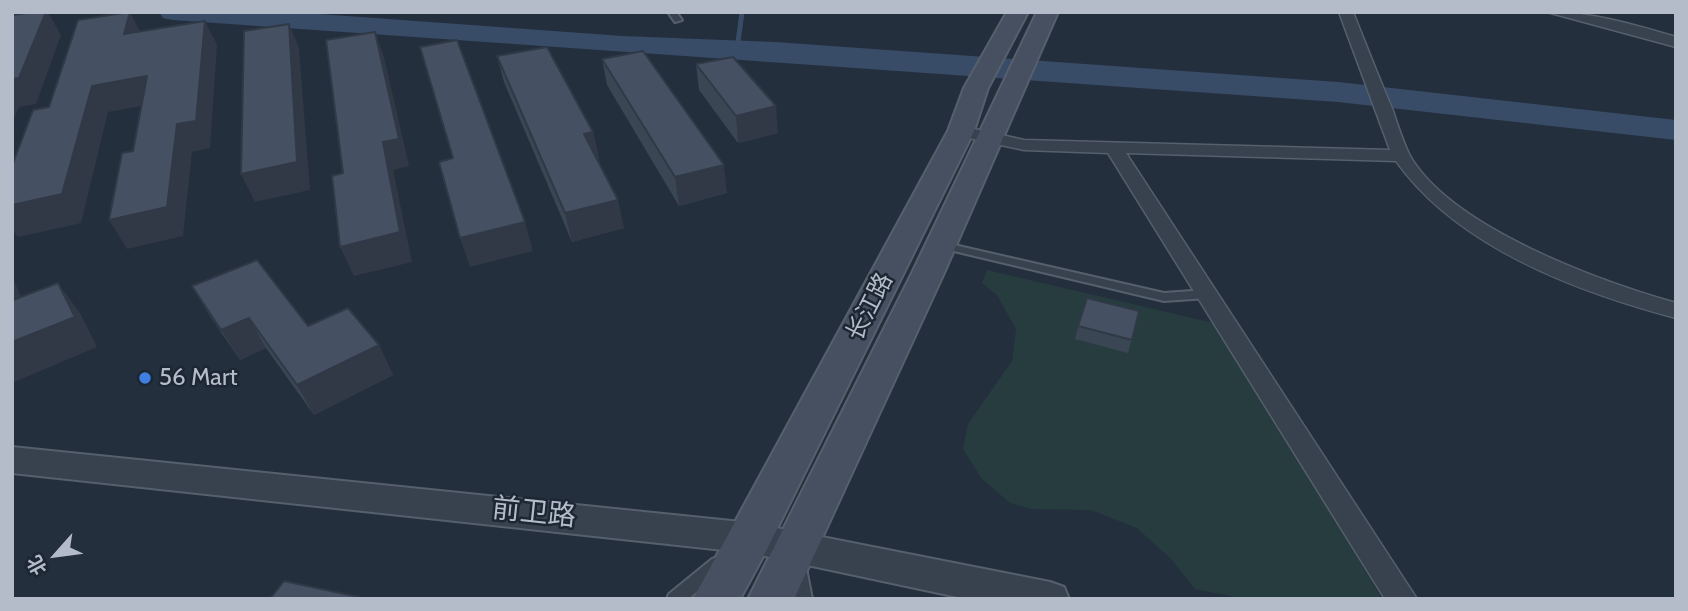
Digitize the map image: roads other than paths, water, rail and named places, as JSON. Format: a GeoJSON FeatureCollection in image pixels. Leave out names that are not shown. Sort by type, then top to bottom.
{"type":"FeatureCollection","features":[{"type":"Feature","properties":{"kind":"main road","name":"长江路"},"geometry":{"type":"LineString","coordinates":[[771,599],[941,245],[975,134],[976,89],[1018,12]]}},
{"type":"Feature","properties":{"kind":"main road","name":"长江路"},"geometry":{"type":"LineString","coordinates":[[716,599],[975,134],[1012,92],[1048,12]]}},
{"type":"Feature","properties":{"kind":"street"},"geometry":{"type":"LineString","coordinates":[[1346,12],[1371,81],[1388,116],[1401,156],[1423,186],[1473,225],[1530,257],[1602,289],[1676,311]]}},
{"type":"Feature","properties":{"kind":"street"},"geometry":{"type":"LineString","coordinates":[[1554,12],[1613,23],[1676,42]]}},
{"type":"Feature","properties":{"kind":"street"},"geometry":{"type":"LineString","coordinates":[[975,134],[1024,145],[1401,156]]}},
{"type":"Feature","properties":{"kind":"street"},"geometry":{"type":"LineString","coordinates":[[1113,148],[1402,599]]}},
{"type":"Feature","properties":{"kind":"street","name":"前卫路"},"geometry":{"type":"LineString","coordinates":[[12,460],[751,538],[1050,599]]}},
{"type":"Feature","properties":{"kind":"lane"},"geometry":{"type":"LineString","coordinates":[[941,245],[1164,297],[1207,294]]}},
{"type":"Feature","properties":{"kind":"lane"},"geometry":{"type":"LineString","coordinates":[[675,599],[751,538]]}},
{"type":"Feature","properties":{"kind":"lane"},"geometry":{"type":"LineString","coordinates":[[796,547],[804,599]]}},
{"type":"Feature","properties":{"kind":"waterway"},"geometry":{"type":"LineString","coordinates":[[173,12],[622,45],[775,51],[1338,92],[1676,130]]}},
{"type":"Feature","properties":{"kind":"waterway"},"geometry":{"type":"LineString","coordinates":[[737,50],[742,12]]}},
{"type":"Feature","properties":{"kind":"place","name":"56 Mart"},"geometry":{"type":"Point","coordinates":[145,378]}}]}
